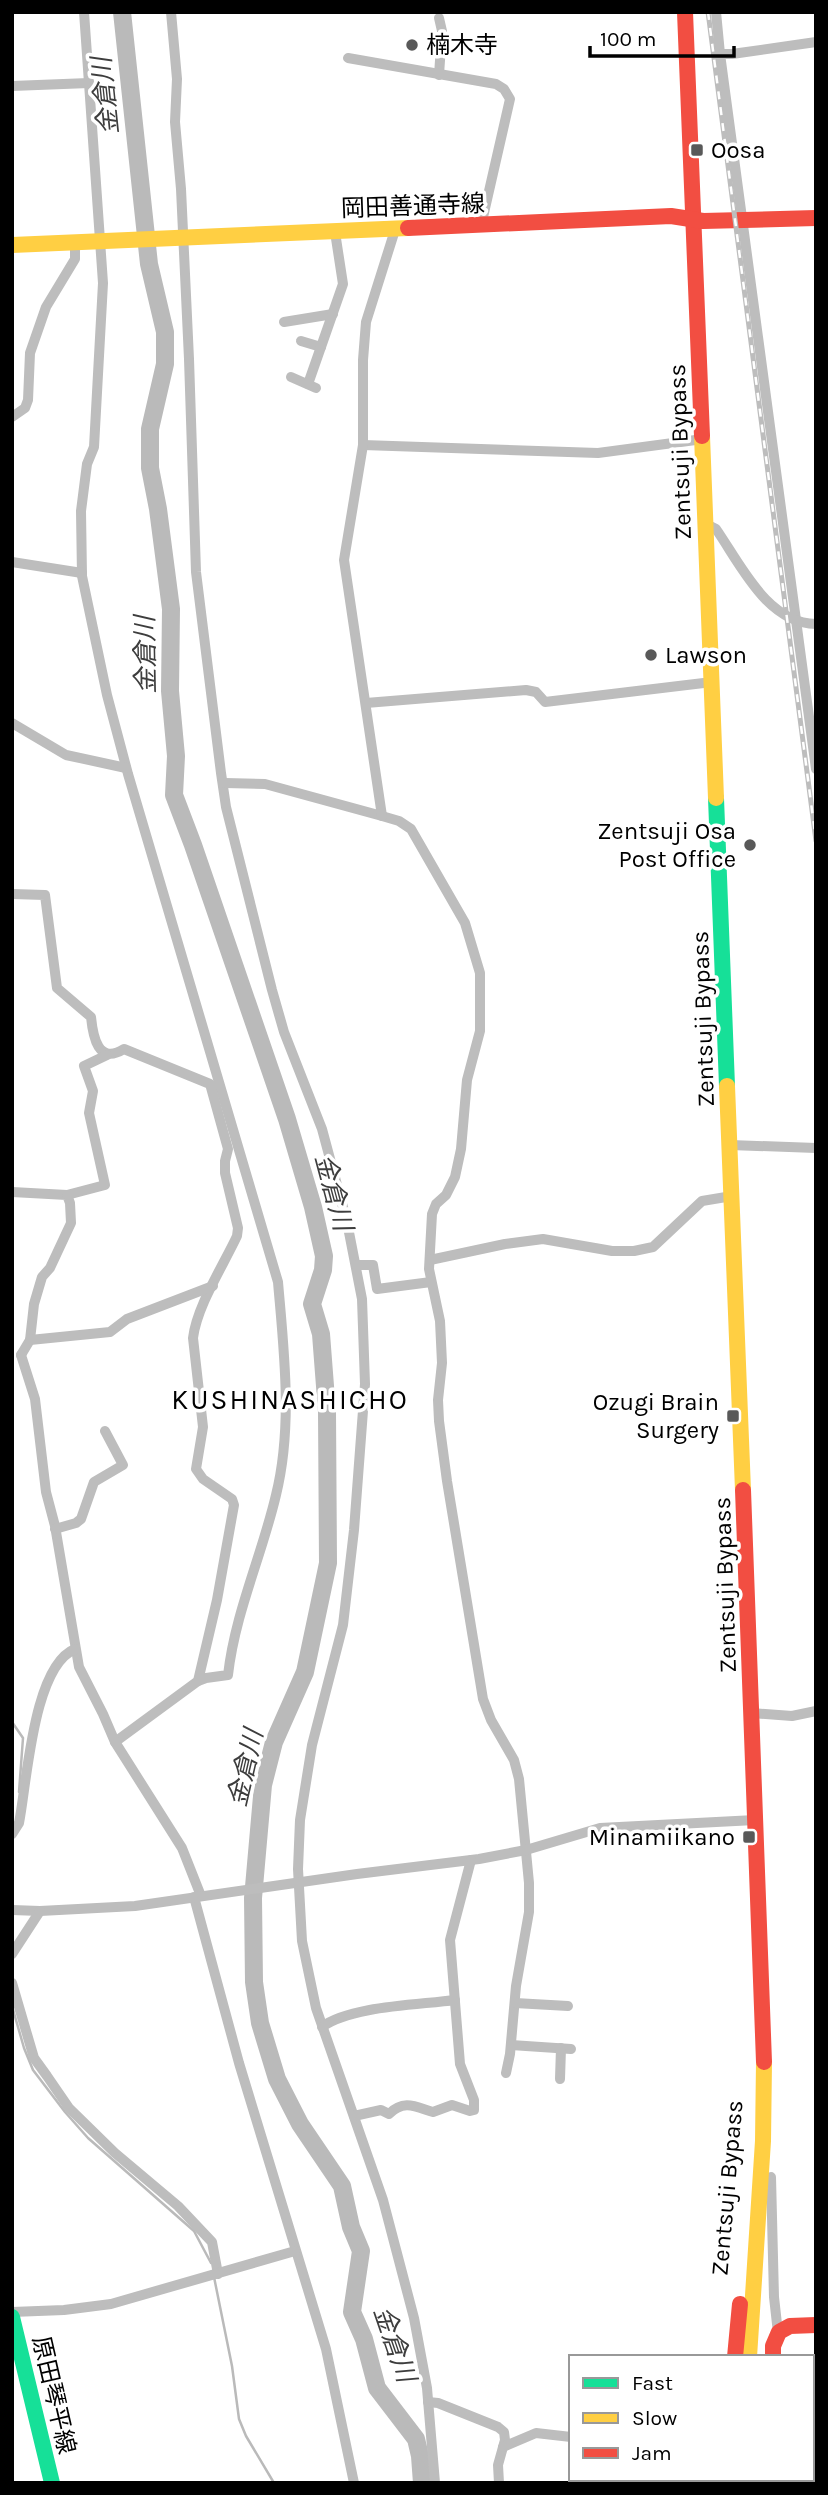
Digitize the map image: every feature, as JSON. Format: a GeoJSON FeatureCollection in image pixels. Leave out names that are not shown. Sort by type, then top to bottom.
{"type":"FeatureCollection","features":[{"type":"Feature","properties":{"kind":"main road","name":"Zentsuji Bypass"},"geometry":{"type":"LineString","coordinates":[[685,12],[764,2024],[763,2154],[749,2355]]}},
{"type":"Feature","properties":{"kind":"main road","name":"岡田善通寺線"},"geometry":{"type":"LineString","coordinates":[[12,245],[671,216],[693,219],[816,218]]}},
{"type":"Feature","properties":{"kind":"main road","name":"Zentsuji Bypass"},"geometry":{"type":"LineString","coordinates":[[735,2355],[764,2024]]}},
{"type":"Feature","properties":{"kind":"main road","name":"原田琴平線"},"geometry":{"type":"LineString","coordinates":[[12,2315],[52,2483]]}},
{"type":"Feature","properties":{"kind":"main road"},"geometry":{"type":"LineString","coordinates":[[773,2355],[772,2348],[778,2333],[791,2325],[816,2325]]}},
{"type":"Feature","properties":{"kind":"street"},"geometry":{"type":"LineString","coordinates":[[84,12],[104,242],[94,447],[87,464],[81,511],[82,573],[107,695],[126,768],[233,1147],[225,1161],[225,1173],[237,1236],[194,1326],[193,1338],[203,1427],[196,1469],[203,1479],[232,1499],[234,1505],[217,1600],[198,1681]]}},
{"type":"Feature","properties":{"kind":"street"},"geometry":{"type":"LineString","coordinates":[[171,12],[177,79],[175,122],[184,238],[198,603],[226,807],[284,1032],[322,1129],[362,1299],[365,1384],[354,1530],[342,1625],[312,1745],[300,1820],[302,1941],[310,1985],[322,2027],[383,2200],[414,2318],[428,2402],[435,2483]]}},
{"type":"Feature","properties":{"kind":"street"},"geometry":{"type":"LineString","coordinates":[[716,12],[816,769]]}},
{"type":"Feature","properties":{"kind":"street"},"geometry":{"type":"LineString","coordinates":[[439,18],[442,31],[439,75]]}},
{"type":"Feature","properties":{"kind":"street"},"geometry":{"type":"LineString","coordinates":[[720,54],[816,42]]}},
{"type":"Feature","properties":{"kind":"street"},"geometry":{"type":"LineString","coordinates":[[348,58],[496,84],[504,89],[510,99],[481,226]]}},
{"type":"Feature","properties":{"kind":"street"},"geometry":{"type":"LineString","coordinates":[[12,86],[89,83]]}},
{"type":"Feature","properties":{"kind":"street"},"geometry":{"type":"LineString","coordinates":[[382,816],[344,560],[363,445],[366,322],[395,230]]}},
{"type":"Feature","properties":{"kind":"street"},"geometry":{"type":"LineString","coordinates":[[291,377],[312,386],[321,347],[343,284],[335,232]]}},
{"type":"Feature","properties":{"kind":"street"},"geometry":{"type":"LineString","coordinates":[[12,417],[25,408],[28,400],[30,353],[46,307],[75,259],[75,243]]}},
{"type":"Feature","properties":{"kind":"street"},"geometry":{"type":"LineString","coordinates":[[284,322],[333,314]]}},
{"type":"Feature","properties":{"kind":"street"},"geometry":{"type":"LineString","coordinates":[[301,341],[321,347]]}},
{"type":"Feature","properties":{"kind":"street"},"geometry":{"type":"LineString","coordinates":[[363,445],[598,453],[703,439]]}},
{"type":"Feature","properties":{"kind":"street"},"geometry":{"type":"LineString","coordinates":[[706,524],[716,530],[772,605],[796,621],[816,624]]}},
{"type":"Feature","properties":{"kind":"street"},"geometry":{"type":"LineString","coordinates":[[12,562],[82,573]]}},
{"type":"Feature","properties":{"kind":"street"},"geometry":{"type":"LineString","coordinates":[[366,702],[526,690],[536,692],[545,702],[712,682]]}},
{"type":"Feature","properties":{"kind":"street"},"geometry":{"type":"LineString","coordinates":[[12,723],[66,755],[126,768]]}},
{"type":"Feature","properties":{"kind":"street"},"geometry":{"type":"LineString","coordinates":[[225,783],[265,784],[399,821],[411,829],[465,923],[480,974],[480,1031],[467,1080],[461,1149],[446,1195],[436,1204],[432,1214],[430,1260],[431,1282],[440,1321],[442,1363],[438,1411],[447,1481],[483,1699],[491,1720],[514,1760],[519,1779],[526,1850],[529,1912],[506,2073]]}},
{"type":"Feature","properties":{"kind":"street"},"geometry":{"type":"LineString","coordinates":[[12,894],[45,895],[57,988],[91,1017],[93,1036],[107,1055]]}},
{"type":"Feature","properties":{"kind":"street"},"geometry":{"type":"LineString","coordinates":[[12,1192],[67,1195],[105,1185],[89,1114],[93,1091],[84,1066],[124,1049],[210,1084],[278,1282],[283,1338],[285,1420],[276,1496],[235,1633],[228,1675],[198,1681],[114,1742]]}},
{"type":"Feature","properties":{"kind":"street"},"geometry":{"type":"LineString","coordinates":[[730,1145],[816,1148]]}},
{"type":"Feature","properties":{"kind":"street"},"geometry":{"type":"LineString","coordinates":[[67,1195],[71,1223],[50,1268],[42,1278],[34,1304],[30,1340],[16,1355],[35,1399],[46,1492],[79,1667],[114,1742],[182,1847],[239,2063],[326,2349],[354,2483]]}},
{"type":"Feature","properties":{"kind":"street"},"geometry":{"type":"LineString","coordinates":[[430,1260],[543,1239],[612,1251],[634,1251],[653,1247],[702,1201],[732,1196]]}},
{"type":"Feature","properties":{"kind":"street"},"geometry":{"type":"LineString","coordinates":[[356,1265],[373,1265],[377,1289],[431,1282]]}},
{"type":"Feature","properties":{"kind":"street"},"geometry":{"type":"LineString","coordinates":[[30,1340],[110,1332],[127,1320],[213,1286]]}},
{"type":"Feature","properties":{"kind":"street"},"geometry":{"type":"LineString","coordinates":[[55,1529],[81,1519],[94,1482],[123,1465],[105,1431]]}},
{"type":"Feature","properties":{"kind":"street"},"geometry":{"type":"LineString","coordinates":[[12,1834],[19,1823],[32,1738],[51,1672],[59,1659],[75,1649]]}},
{"type":"Feature","properties":{"kind":"street"},"geometry":{"type":"LineString","coordinates":[[752,1713],[792,1716],[816,1711]]}},
{"type":"Feature","properties":{"kind":"street"},"geometry":{"type":"LineString","coordinates":[[12,1910],[135,1906],[471,1860],[526,1850],[600,1828],[755,1820]]}},
{"type":"Feature","properties":{"kind":"street"},"geometry":{"type":"LineString","coordinates":[[354,2116],[381,2110],[389,2114],[401,2106],[411,2104],[433,2112],[452,2105],[474,2110],[474,2100],[460,2064],[450,1940],[471,1860]]}},
{"type":"Feature","properties":{"kind":"street"},"geometry":{"type":"LineString","coordinates":[[12,1954],[40,1911]]}},
{"type":"Feature","properties":{"kind":"street"},"geometry":{"type":"LineString","coordinates":[[12,1983],[34,2058],[47,2077],[69,2108],[178,2206],[212,2242],[215,2275]]}},
{"type":"Feature","properties":{"kind":"street"},"geometry":{"type":"LineString","coordinates":[[322,2027],[332,2019],[351,2014],[455,2000]]}},
{"type":"Feature","properties":{"kind":"street"},"geometry":{"type":"LineString","coordinates":[[515,2003],[568,2006]]}},
{"type":"Feature","properties":{"kind":"street"},"geometry":{"type":"LineString","coordinates":[[511,2045],[566,2049],[560,2079]]}},
{"type":"Feature","properties":{"kind":"street"},"geometry":{"type":"LineString","coordinates":[[772,2177],[774,2297],[778,2333]]}},
{"type":"Feature","properties":{"kind":"street"},"geometry":{"type":"LineString","coordinates":[[12,2315],[111,2304],[295,2250]]}},
{"type":"Feature","properties":{"kind":"street"},"geometry":{"type":"LineString","coordinates":[[428,2402],[438,2403],[505,2432],[498,2465],[499,2483]]}},
{"type":"Feature","properties":{"kind":"street"},"geometry":{"type":"LineString","coordinates":[[503,2447],[536,2433],[569,2437]]}},
{"type":"Feature","properties":{"kind":"waterway","name":"金倉川"},"geometry":{"type":"LineString","coordinates":[[122,12],[149,264],[165,332],[165,364],[150,429],[150,468],[171,609],[170,691],[176,756],[174,795],[287,1119],[313,1207],[324,1256],[323,1270],[312,1304],[321,1334],[327,1412],[328,1563],[305,1672],[274,1742],[263,1785],[253,1898],[254,1982],[260,2023],[277,2079],[300,2124],[342,2186],[351,2227],[361,2251],[352,2312],[364,2339],[377,2388],[416,2439],[422,2483]]}},
{"type":"Feature","properties":{"kind":"waterway"},"geometry":{"type":"LineString","coordinates":[[12,1722],[23,1738],[19,1792]]}},
{"type":"Feature","properties":{"kind":"waterway"},"geometry":{"type":"LineString","coordinates":[[12,2006],[33,2070],[65,2112],[88,2138],[194,2231],[211,2263]]}},
{"type":"Feature","properties":{"kind":"waterway"},"geometry":{"type":"LineString","coordinates":[[214,2277],[232,2366],[239,2419],[274,2483]]}},
{"type":"Feature","properties":{"kind":"railway"},"geometry":{"type":"LineString","coordinates":[[708,12],[816,841]]}},
{"type":"Feature","properties":{"kind":"traffic: fast"},"geometry":{"type":"LineString","coordinates":[[716,798],[727,1086]]}},
{"type":"Feature","properties":{"kind":"traffic: fast"},"geometry":{"type":"LineString","coordinates":[[12,2317],[52,2483]]}},
{"type":"Feature","properties":{"kind":"traffic: slow"},"geometry":{"type":"LineString","coordinates":[[12,245],[408,228]]}},
{"type":"Feature","properties":{"kind":"traffic: slow"},"geometry":{"type":"LineString","coordinates":[[702,436],[716,798]]}},
{"type":"Feature","properties":{"kind":"traffic: slow"},"geometry":{"type":"LineString","coordinates":[[727,1086],[743,1490]]}},
{"type":"Feature","properties":{"kind":"traffic: slow"},"geometry":{"type":"LineString","coordinates":[[749,2355],[763,2141],[764,2062]]}},
{"type":"Feature","properties":{"kind":"traffic: jam"},"geometry":{"type":"LineString","coordinates":[[685,12],[702,436]]}},
{"type":"Feature","properties":{"kind":"traffic: jam"},"geometry":{"type":"LineString","coordinates":[[408,228],[671,216],[703,221],[816,218]]}},
{"type":"Feature","properties":{"kind":"traffic: jam"},"geometry":{"type":"LineString","coordinates":[[743,1490],[764,2062]]}},
{"type":"Feature","properties":{"kind":"traffic: jam"},"geometry":{"type":"LineString","coordinates":[[735,2355],[740,2304]]}},
{"type":"Feature","properties":{"kind":"traffic: jam"},"geometry":{"type":"LineString","coordinates":[[773,2355],[773,2346],[779,2332],[790,2326],[816,2325]]}},
{"type":"Feature","properties":{"kind":"place","name":"楠木寺"},"geometry":{"type":"Point","coordinates":[412,45]}},
{"type":"Feature","properties":{"kind":"place","name":"Oosa"},"geometry":{"type":"Point","coordinates":[697,150]}},
{"type":"Feature","properties":{"kind":"place","name":"Lawson"},"geometry":{"type":"Point","coordinates":[651,655]}},
{"type":"Feature","properties":{"kind":"place","name":"Zentsuji Osa Post Office"},"geometry":{"type":"Point","coordinates":[750,845]}},
{"type":"Feature","properties":{"kind":"place","name":"Ozugi Brain Surgery"},"geometry":{"type":"Point","coordinates":[733,1416]}},
{"type":"Feature","properties":{"kind":"place","name":"Minamiikano"},"geometry":{"type":"Point","coordinates":[749,1837]}},
{"type":"Feature","properties":{"kind":"district","name":"KUSHINASHICHO"},"geometry":{"type":"Point","coordinates":[290,1399]}}]}
